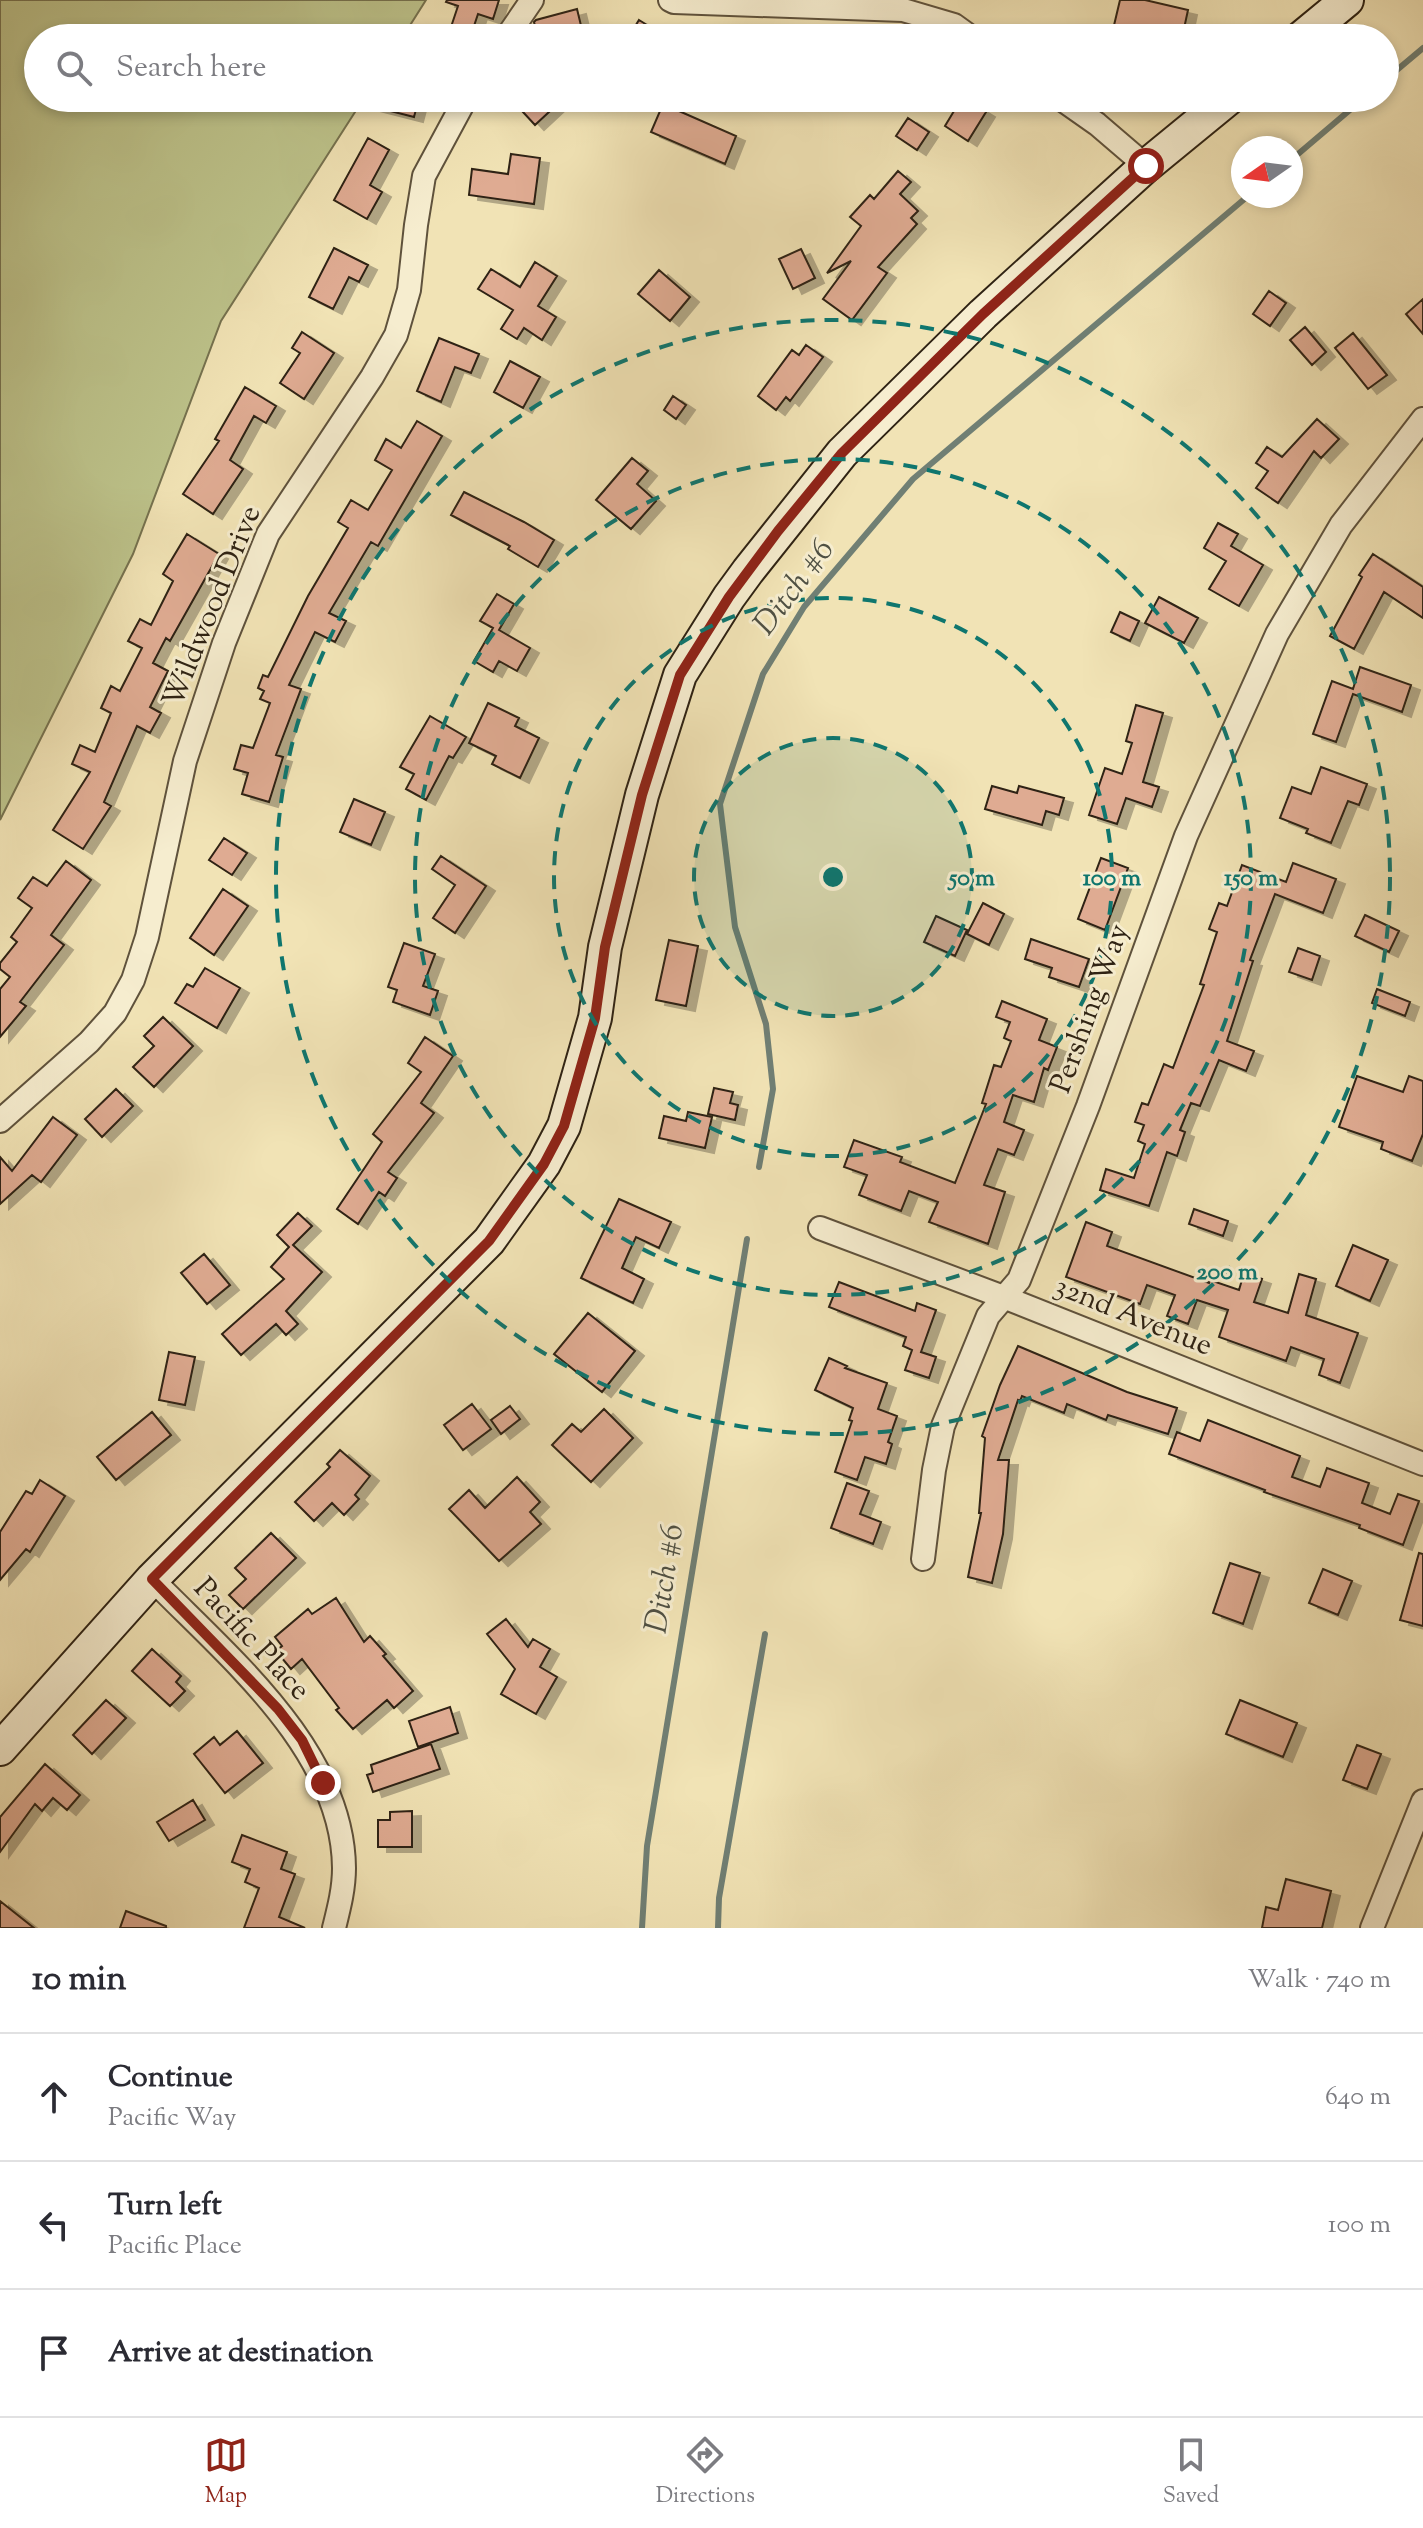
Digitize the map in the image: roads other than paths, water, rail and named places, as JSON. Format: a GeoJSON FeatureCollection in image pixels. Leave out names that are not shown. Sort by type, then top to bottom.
{"type":"FeatureCollection","features":[{"type":"Feature","properties":{"kind":"main road"},"geometry":{"type":"LineString","coordinates":[[1318,24],[1347,0]]}},
{"type":"Feature","properties":{"kind":"main road"},"geometry":{"type":"LineString","coordinates":[[0,1749],[152,1579],[489,1241],[544,1164],[564,1126],[595,1018],[605,947],[638,809],[680,675],[729,597],[842,453],[983,314],[1146,166],[1212,112]]}},
{"type":"Feature","properties":{"kind":"street"},"geometry":{"type":"LineString","coordinates":[[516,24],[532,0]]}},
{"type":"Feature","properties":{"kind":"street"},"geometry":{"type":"LineString","coordinates":[[670,0],[903,10],[951,24]]}},
{"type":"Feature","properties":{"kind":"street","name":"Wildwood Drive"},"geometry":{"type":"LineString","coordinates":[[0,1121],[89,1042],[115,1013],[133,980],[147,937],[185,761],[224,643],[268,534],[372,377],[396,335],[409,290],[424,176],[458,112]]}},
{"type":"Feature","properties":{"kind":"street"},"geometry":{"type":"LineString","coordinates":[[1080,112],[1146,166]]}},
{"type":"Feature","properties":{"kind":"street","name":"Pershing Way"},"geometry":{"type":"LineString","coordinates":[[923,1559],[943,1426],[988,1316],[1019,1280],[1088,1106],[1186,836],[1277,634],[1341,525],[1423,419]]}},
{"type":"Feature","properties":{"kind":"street","name":"32nd Avenue"},"geometry":{"type":"LineString","coordinates":[[820,1228],[1006,1298],[1423,1464]]}},
{"type":"Feature","properties":{"kind":"street","name":"Pacific Place"},"geometry":{"type":"LineString","coordinates":[[152,1579],[278,1709],[302,1740],[336,1816],[344,1866],[342,1898],[334,1928]]}},
{"type":"Feature","properties":{"kind":"street"},"geometry":{"type":"LineString","coordinates":[[1372,1928],[1423,1801]]}},
{"type":"Feature","properties":{"kind":"waterway","name":"Ditch #6"},"geometry":{"type":"LineString","coordinates":[[1399,68],[1423,48]]}},
{"type":"Feature","properties":{"kind":"waterway","name":"Ditch #6"},"geometry":{"type":"LineString","coordinates":[[1303,150],[1348,112]]}},
{"type":"Feature","properties":{"kind":"waterway","name":"Ditch #6"},"geometry":{"type":"LineString","coordinates":[[759,1167],[773,1089],[766,1024],[735,927],[720,804],[763,674],[804,607],[913,479],[1234,208]]}},
{"type":"Feature","properties":{"kind":"waterway","name":"Ditch #6"},"geometry":{"type":"LineString","coordinates":[[642,1928],[647,1846],[747,1239]]}},
{"type":"Feature","properties":{"kind":"waterway"},"geometry":{"type":"LineString","coordinates":[[718,1928],[719,1898],[765,1634]]}}]}
